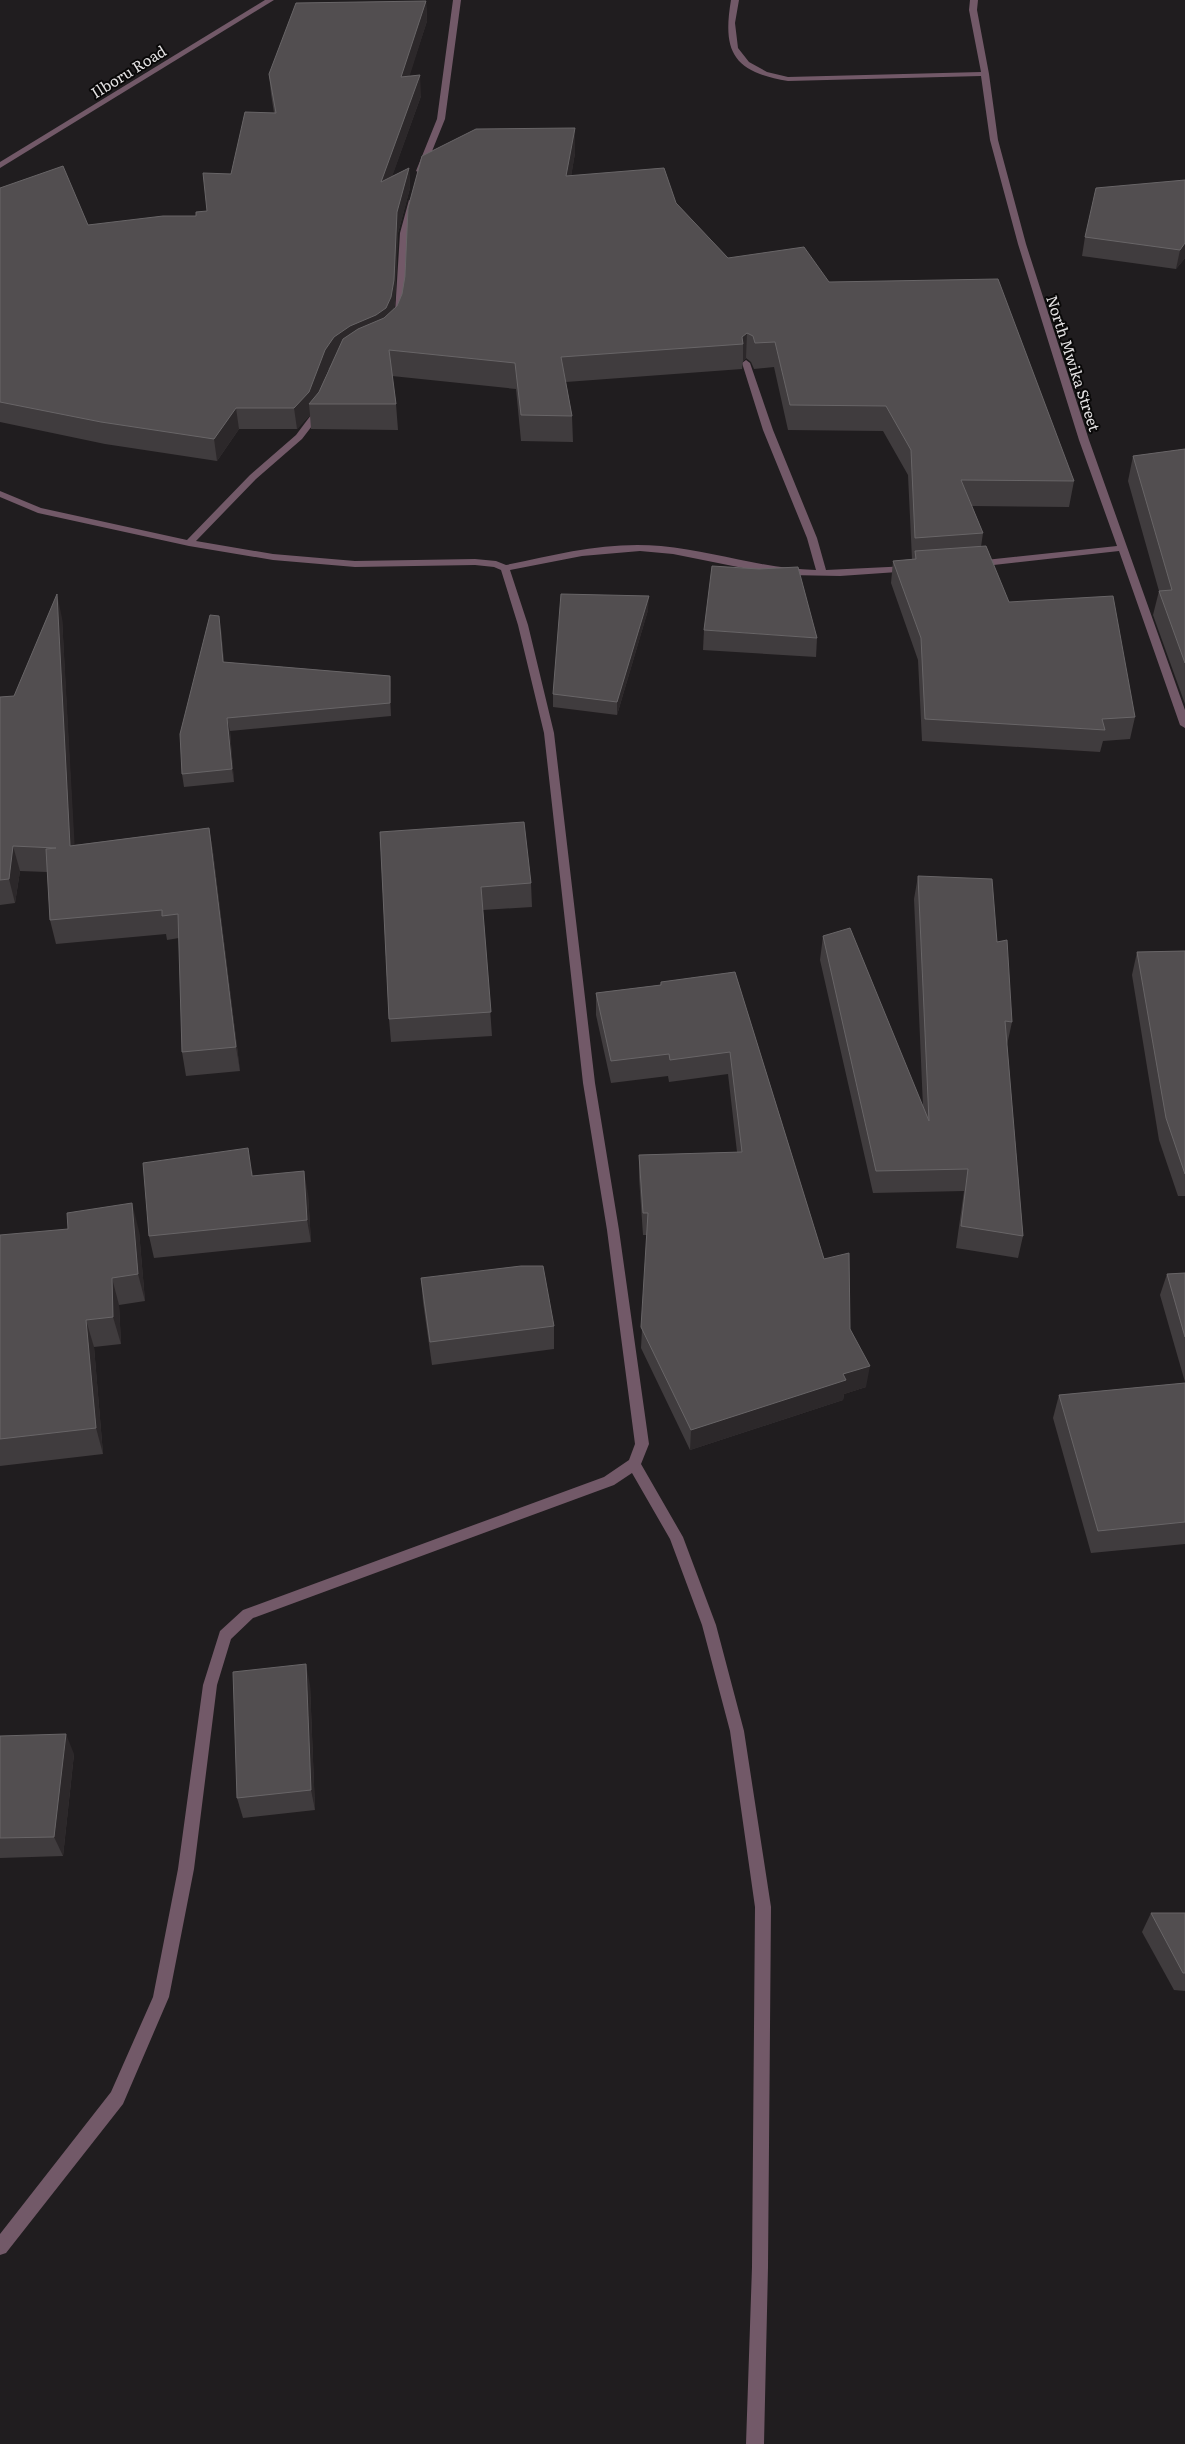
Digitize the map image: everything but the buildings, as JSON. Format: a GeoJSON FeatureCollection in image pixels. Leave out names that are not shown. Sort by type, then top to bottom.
{"type":"FeatureCollection","features":[{"type":"Feature","properties":{"kind":"street","name":"Ilboru Road"},"geometry":{"type":"LineString","coordinates":[[0,166],[270,0]]}},
{"type":"Feature","properties":{"kind":"street"},"geometry":{"type":"LineString","coordinates":[[418,178],[425,155],[441,119],[457,0]]}},
{"type":"Feature","properties":{"kind":"street"},"geometry":{"type":"LineString","coordinates":[[735,0],[730,22],[732,40],[740,58],[750,68],[764,76],[788,79],[985,74]]}},
{"type":"Feature","properties":{"kind":"street","name":"North Mwika Street"},"geometry":{"type":"LineString","coordinates":[[974,0],[973,10],[985,74],[994,140],[1022,244],[1058,364],[1185,725]]}},
{"type":"Feature","properties":{"kind":"street"},"geometry":{"type":"LineString","coordinates":[[396,325],[401,301],[404,233],[413,196]]}},
{"type":"Feature","properties":{"kind":"street"},"geometry":{"type":"LineString","coordinates":[[746,363],[768,430],[812,538],[822,572]]}},
{"type":"Feature","properties":{"kind":"street"},"geometry":{"type":"LineString","coordinates":[[189,543],[253,478],[290,445],[317,415],[323,401]]}},
{"type":"Feature","properties":{"kind":"street"},"geometry":{"type":"LineString","coordinates":[[0,494],[38,510],[189,543],[273,557],[355,564],[475,562],[496,564],[505,568],[574,554],[616,549],[660,549],[772,570],[822,572],[924,568]]}},
{"type":"Feature","properties":{"kind":"street"},"geometry":{"type":"LineString","coordinates":[[969,564],[1122,548]]}},
{"type":"Feature","properties":{"kind":"street"},"geometry":{"type":"LineString","coordinates":[[0,2247],[117,2098],[161,1997],[186,1869],[210,1685],[225,1635],[248,1614],[609,1481],[634,1464],[642,1444],[613,1230],[589,1083],[549,733],[524,625],[505,568]]}},
{"type":"Feature","properties":{"kind":"street"},"geometry":{"type":"LineString","coordinates":[[634,1464],[676,1537],[709,1625],[737,1731],[762,1907],[760,2267],[755,2444]]}}]}
